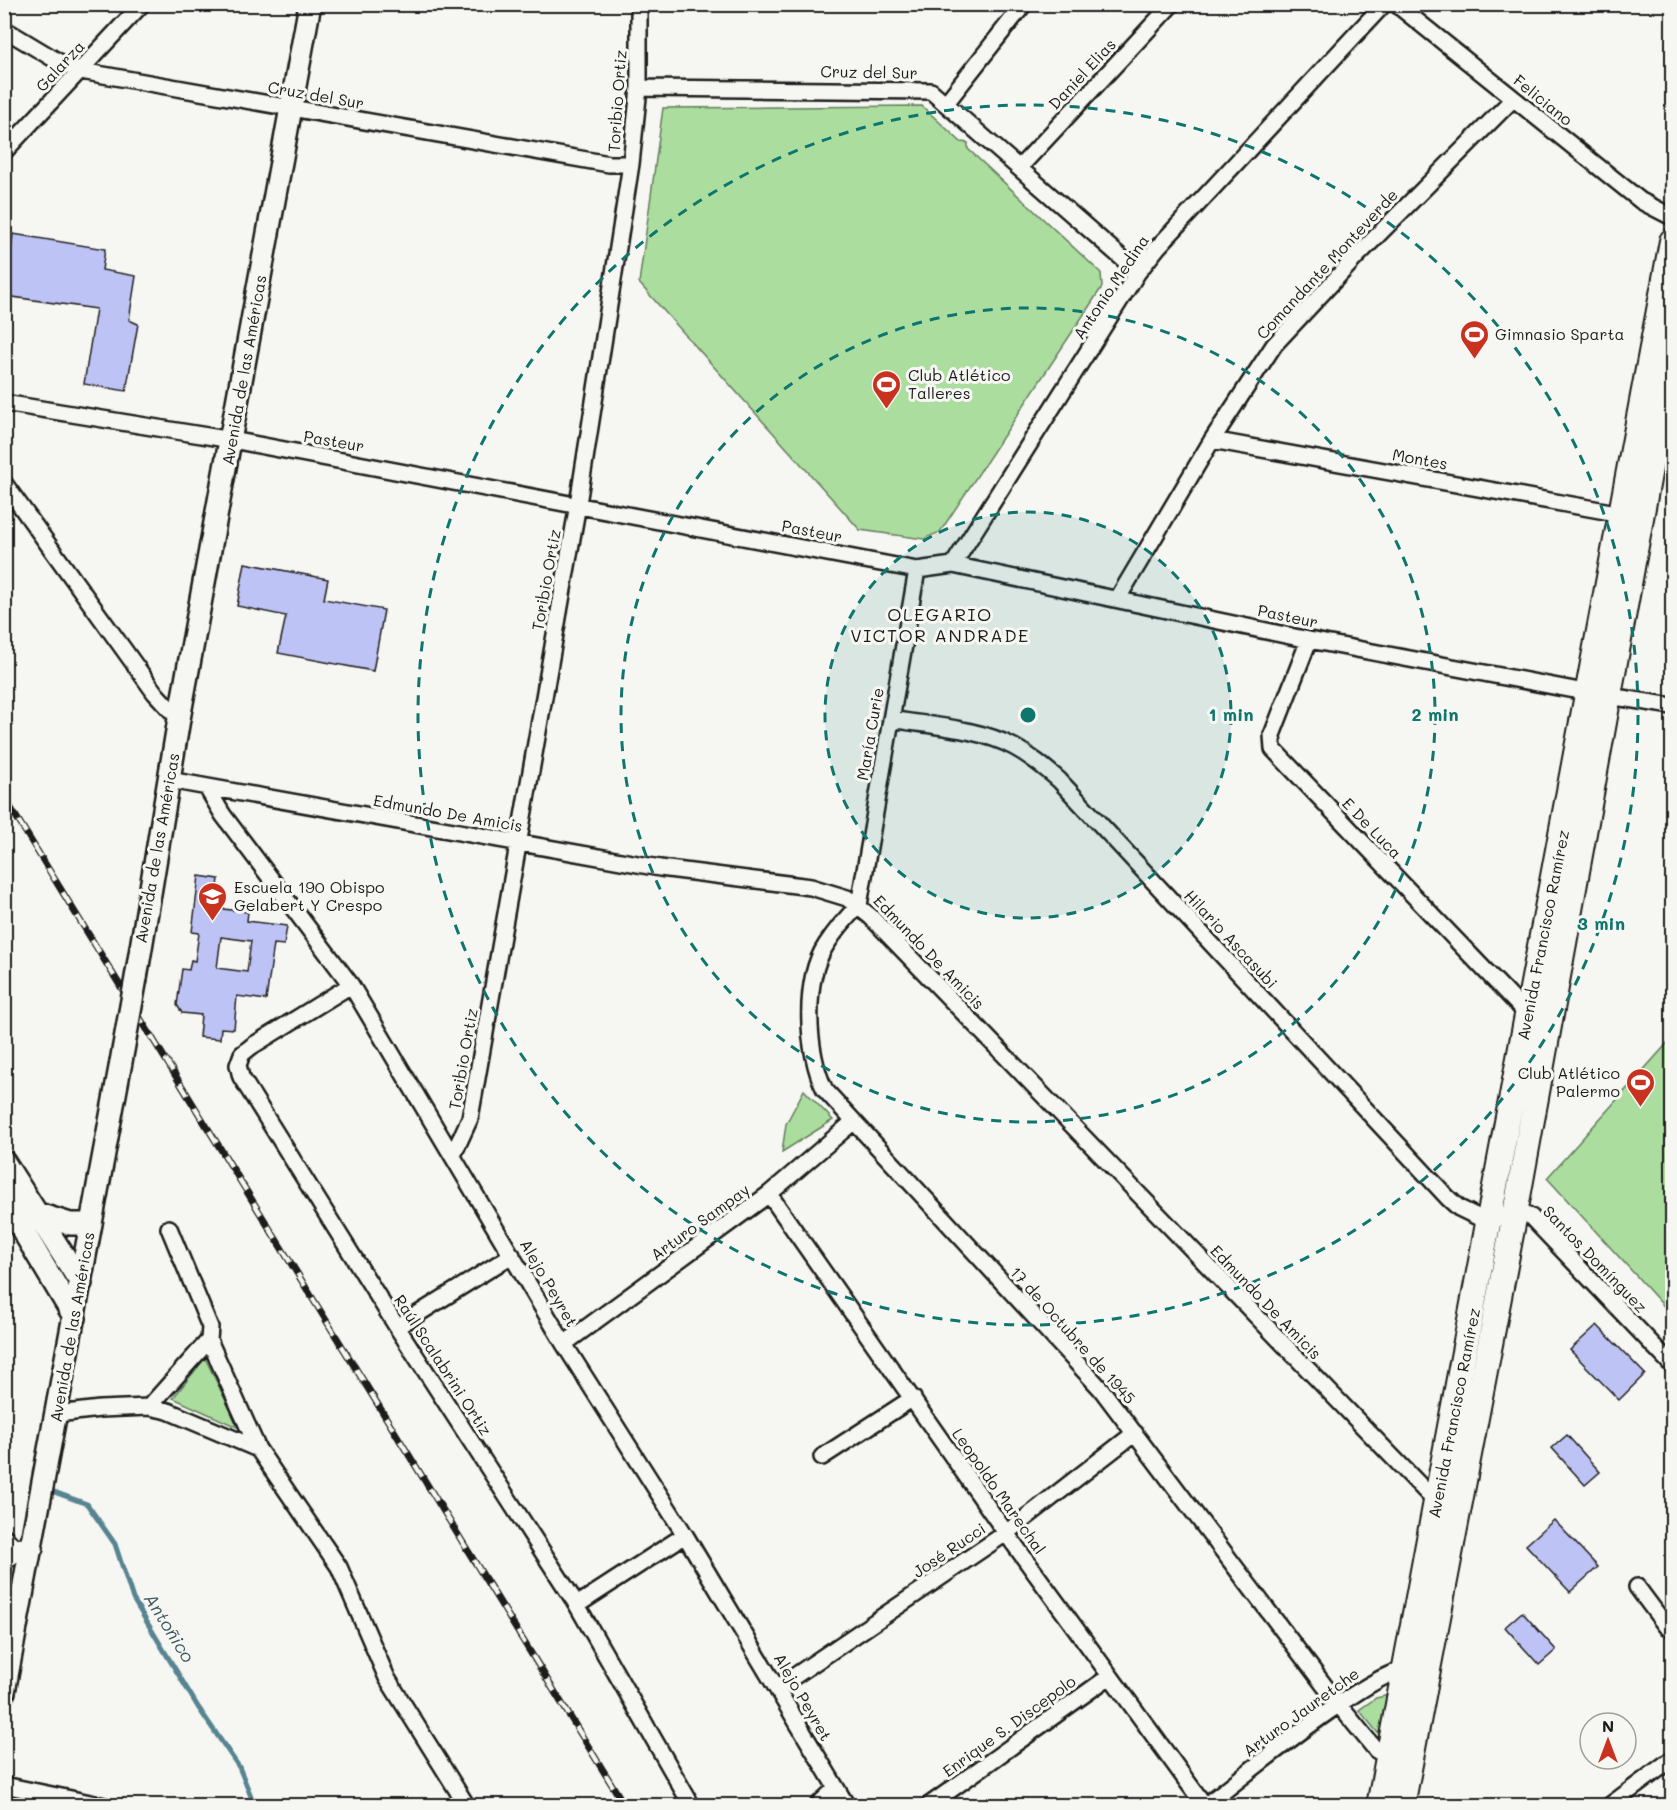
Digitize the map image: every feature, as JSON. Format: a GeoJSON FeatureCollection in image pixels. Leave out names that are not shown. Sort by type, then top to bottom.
{"type":"FeatureCollection","features":[{"type":"Feature","properties":{"kind":"main road","name":"Avenida de las Américas"},"geometry":{"type":"LineString","coordinates":[[4,1692],[14,1548],[57,1414],[136,978],[179,719],[232,441],[310,4]]}},
{"type":"Feature","properties":{"kind":"main road","name":"Avenida Francisco Ramírez"},"geometry":{"type":"LineString","coordinates":[[1402,1806],[1399,1762],[1415,1670],[1516,1208],[1600,694],[1622,514],[1672,242]]}},
{"type":"Feature","properties":{"kind":"main road","name":"Avenida Francisco Ramírez"},"geometry":{"type":"LineString","coordinates":[[1415,1670],[1436,1502],[1528,1015],[1600,694],[1672,347]]}},
{"type":"Feature","properties":{"kind":"main road"},"geometry":{"type":"LineString","coordinates":[[4,1162],[81,1282]]}},
{"type":"Feature","properties":{"kind":"main road"},"geometry":{"type":"LineString","coordinates":[[4,1199],[46,1264],[75,1318]]}},
{"type":"Feature","properties":{"kind":"main road"},"geometry":{"type":"LineString","coordinates":[[35,1213],[70,1224],[91,1224]]}},
{"type":"Feature","properties":{"kind":"main road","name":"Avenida Francisco Ramírez"},"geometry":{"type":"LineString","coordinates":[[1379,1806],[1399,1762]]}},
{"type":"Feature","properties":{"kind":"street","name":"Galarza"},"geometry":{"type":"LineString","coordinates":[[4,152],[142,4]]}},
{"type":"Feature","properties":{"kind":"street","name":"Toribio Ortiz"},"geometry":{"type":"LineString","coordinates":[[453,1155],[470,1119],[578,504],[631,164],[639,88],[639,4]]}},
{"type":"Feature","properties":{"kind":"street"},"geometry":{"type":"LineString","coordinates":[[946,103],[1024,4]]}},
{"type":"Feature","properties":{"kind":"street","name":"Daniel Elias"},"geometry":{"type":"LineString","coordinates":[[1019,168],[1172,4]]}},
{"type":"Feature","properties":{"kind":"street","name":"Antonio Medina"},"geometry":{"type":"LineString","coordinates":[[953,564],[1138,272],[1157,248],[1384,4]]}},
{"type":"Feature","properties":{"kind":"street","name":"Feliciano"},"geometry":{"type":"LineString","coordinates":[[1396,4],[1641,201],[1672,216]]}},
{"type":"Feature","properties":{"kind":"street","name":"Cruz del Sur"},"geometry":{"type":"LineString","coordinates":[[4,29],[59,62],[81,71],[609,165],[631,164]]}},
{"type":"Feature","properties":{"kind":"street","name":"Cruz del Sur"},"geometry":{"type":"LineString","coordinates":[[639,88],[919,90],[931,92],[1138,272]]}},
{"type":"Feature","properties":{"kind":"street","name":"Comandante Monteverde"},"geometry":{"type":"LineString","coordinates":[[1118,598],[1262,361],[1289,327],[1513,99]]}},
{"type":"Feature","properties":{"kind":"street","name":"Pasteur"},"geometry":{"type":"LineString","coordinates":[[4,403],[232,441],[578,504],[917,570],[953,564],[1309,639],[1672,706]]}},
{"type":"Feature","properties":{"kind":"street","name":"Montes"},"geometry":{"type":"LineString","coordinates":[[1212,440],[1622,514]]}},
{"type":"Feature","properties":{"kind":"street"},"geometry":{"type":"LineString","coordinates":[[4,483],[155,693],[179,719]]}},
{"type":"Feature","properties":{"kind":"street","name":"María Curie"},"geometry":{"type":"LineString","coordinates":[[859,905],[917,570]]}},
{"type":"Feature","properties":{"kind":"street","name":"E De Luca"},"geometry":{"type":"LineString","coordinates":[[1309,639],[1275,728],[1271,742],[1273,749],[1528,1015]]}},
{"type":"Feature","properties":{"kind":"street","name":"Hilario Ascasubi"},"geometry":{"type":"LineString","coordinates":[[891,719],[968,732],[1011,746],[1034,758],[1059,780],[1448,1198],[1459,1208],[1490,1222]]}},
{"type":"Feature","properties":{"kind":"street","name":"Edmundo De Amicis"},"geometry":{"type":"LineString","coordinates":[[169,780],[660,868],[811,887],[832,891],[859,905],[1436,1502]]}},
{"type":"Feature","properties":{"kind":"street","name":"Alejo Peyret"},"geometry":{"type":"LineString","coordinates":[[207,788],[223,815],[351,985],[564,1344],[685,1535],[847,1806]]}},
{"type":"Feature","properties":{"kind":"street","name":"17 de Octubre de 1945"},"geometry":{"type":"LineString","coordinates":[[859,905],[825,945],[818,961],[809,1032],[816,1072],[825,1090],[1101,1389],[1339,1705],[1376,1750],[1399,1762]]}},
{"type":"Feature","properties":{"kind":"street","name":"Raúl Scalabrini Ortiz"},"geometry":{"type":"LineString","coordinates":[[351,985],[242,1054],[238,1065],[241,1077],[397,1327],[577,1605],[692,1806]]}},
{"type":"Feature","properties":{"kind":"street","name":"Arturo Sampay"},"geometry":{"type":"LineString","coordinates":[[564,1344],[769,1194],[853,1122]]}},
{"type":"Feature","properties":{"kind":"street","name":"Santos Domínguez"},"geometry":{"type":"LineString","coordinates":[[1499,1175],[1516,1208],[1531,1217],[1672,1365]]}},
{"type":"Feature","properties":{"kind":"street","name":"Leopoldo Marechal"},"geometry":{"type":"LineString","coordinates":[[769,1194],[1006,1533],[1205,1806]]}},
{"type":"Feature","properties":{"kind":"street"},"geometry":{"type":"LineString","coordinates":[[1490,1222],[1516,1208]]}},
{"type":"Feature","properties":{"kind":"street"},"geometry":{"type":"LineString","coordinates":[[169,1228],[210,1327],[209,1340],[258,1449],[339,1567],[387,1678],[467,1806]]}},
{"type":"Feature","properties":{"kind":"street"},"geometry":{"type":"LineString","coordinates":[[397,1327],[512,1256]]}},
{"type":"Feature","properties":{"kind":"street"},"geometry":{"type":"LineString","coordinates":[[149,1407],[209,1340]]}},
{"type":"Feature","properties":{"kind":"street"},"geometry":{"type":"LineString","coordinates":[[822,1457],[913,1398]]}},
{"type":"Feature","properties":{"kind":"street"},"geometry":{"type":"LineString","coordinates":[[57,1414],[100,1408],[149,1407],[168,1411],[258,1449]]}},
{"type":"Feature","properties":{"kind":"street","name":"José Rucci"},"geometry":{"type":"LineString","coordinates":[[777,1688],[1006,1533],[1135,1433]]}},
{"type":"Feature","properties":{"kind":"street"},"geometry":{"type":"LineString","coordinates":[[577,1605],[685,1535]]}},
{"type":"Feature","properties":{"kind":"street"},"geometry":{"type":"LineString","coordinates":[[1637,1587],[1666,1626],[1672,1629]]}},
{"type":"Feature","properties":{"kind":"street","name":"Arturo Jauretche"},"geometry":{"type":"LineString","coordinates":[[1205,1806],[1339,1705],[1377,1680],[1415,1670]]}},
{"type":"Feature","properties":{"kind":"street","name":"Enrique S. Discepolo"},"geometry":{"type":"LineString","coordinates":[[928,1806],[1110,1676]]}},
{"type":"Feature","properties":{"kind":"street"},"geometry":{"type":"LineString","coordinates":[[1610,1806],[1672,1759]]}},
{"type":"Feature","properties":{"kind":"street"},"geometry":{"type":"LineString","coordinates":[[4,1785],[105,1806]]}},
{"type":"Feature","properties":{"kind":"street"},"geometry":{"type":"LineString","coordinates":[[817,1806],[835,1789]]}},
{"type":"Feature","properties":{"kind":"green space","name":"Club Atlético Talleres"},"geometry":{"type":"Polygon","coordinates":[[[922,106],[961,142],[968,143],[968,149],[1101,273],[1102,287],[940,532],[924,539],[860,530],[639,283],[663,108],[922,106]]]}},
{"type":"Feature","properties":{"kind":"green space","name":"Club Atlético Palermo"},"geometry":{"type":"Polygon","coordinates":[[[1672,1038],[1672,1315],[1547,1178],[1672,1038]]]}},
{"type":"Feature","properties":{"kind":"green space"},"geometry":{"type":"Polygon","coordinates":[[[804,1090],[833,1120],[782,1152],[786,1124],[804,1090]]]}},
{"type":"Feature","properties":{"kind":"green space"},"geometry":{"type":"Polygon","coordinates":[[[205,1358],[239,1428],[173,1398],[205,1358]]]}},
{"type":"Feature","properties":{"kind":"green space"},"geometry":{"type":"Polygon","coordinates":[[[1389,1695],[1382,1738],[1359,1710],[1376,1698],[1389,1695]]]}},
{"type":"Feature","properties":{"kind":"building"},"geometry":{"type":"Polygon","coordinates":[[[13,234],[105,249],[102,270],[136,276],[129,320],[138,324],[126,391],[84,384],[96,309],[6,296],[13,234]]]}},
{"type":"Feature","properties":{"kind":"building"},"geometry":{"type":"Polygon","coordinates":[[[245,563],[328,579],[324,599],[384,610],[373,671],[278,653],[286,616],[237,606],[245,563]]]}},
{"type":"Feature","properties":{"kind":"building"},"geometry":{"type":"Polygon","coordinates":[[[199,876],[219,879],[215,908],[248,912],[247,921],[287,926],[284,945],[274,944],[266,1000],[237,996],[234,1029],[221,1028],[220,1039],[199,1037],[201,1015],[182,1013],[177,1005],[182,969],[189,970],[191,960],[195,961],[199,933],[192,932],[199,876]],[[221,937],[217,968],[247,972],[251,941],[221,937]]]}},
{"type":"Feature","properties":{"kind":"building"},"geometry":{"type":"Polygon","coordinates":[[[1597,1325],[1645,1374],[1619,1400],[1570,1350],[1597,1325]]]}},
{"type":"Feature","properties":{"kind":"building"},"geometry":{"type":"Polygon","coordinates":[[[1567,1435],[1600,1472],[1585,1485],[1552,1448],[1567,1435]]]}},
{"type":"Feature","properties":{"kind":"building"},"geometry":{"type":"Polygon","coordinates":[[[1554,1520],[1598,1567],[1570,1592],[1526,1545],[1554,1520]]]}},
{"type":"Feature","properties":{"kind":"building"},"geometry":{"type":"Polygon","coordinates":[[[1522,1612],[1556,1650],[1539,1665],[1505,1627],[1522,1612]]]}},
{"type":"Feature","properties":{"kind":"waterway","name":"Antoñico"},"geometry":{"type":"LineString","coordinates":[[46,1489],[87,1504],[115,1544],[133,1599],[198,1707],[239,1767],[255,1806]]}},
{"type":"Feature","properties":{"kind":"railway"},"geometry":{"type":"LineString","coordinates":[[4,797],[625,1806]]}},
{"type":"Feature","properties":{"kind":"place","name":"Gimnasio Sparta"},"geometry":{"type":"Point","coordinates":[1474,360]}},
{"type":"Feature","properties":{"kind":"place","name":"Club Atlético Talleres"},"geometry":{"type":"Point","coordinates":[887,410]}},
{"type":"Feature","properties":{"kind":"place","name":"Escuela 190 Obispo Gelabert Y Crespo"},"geometry":{"type":"Point","coordinates":[213,922]}},
{"type":"Feature","properties":{"kind":"place","name":"Club Atlético Palermo"},"geometry":{"type":"Point","coordinates":[1641,1108]}},
{"type":"Feature","properties":{"kind":"district","name":"OLEGARIO VICTOR ANDRADE"},"geometry":{"type":"Point","coordinates":[940,625]}}]}
